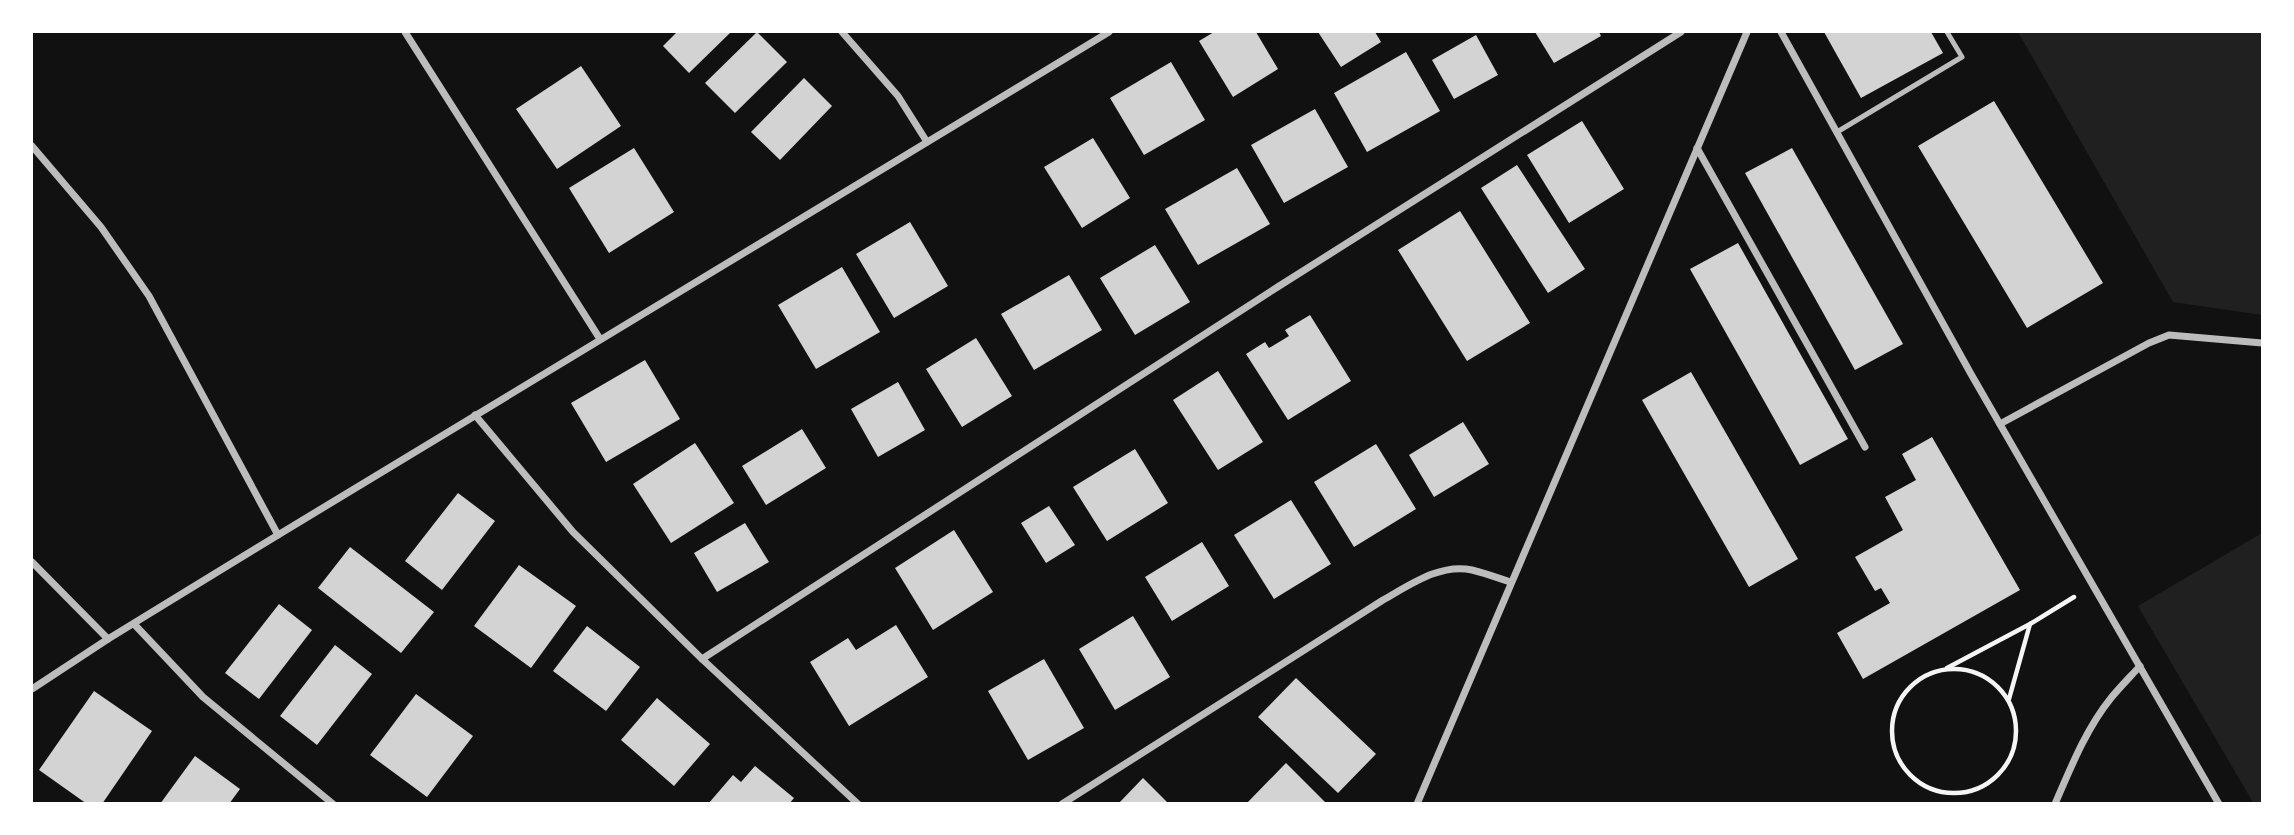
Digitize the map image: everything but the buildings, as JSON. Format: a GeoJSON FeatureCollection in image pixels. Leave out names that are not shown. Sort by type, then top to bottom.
{"type":"FeatureCollection","features":[{"type":"Feature","properties":{"kind":"street"},"geometry":{"type":"LineString","coordinates":[[404,32],[600,339]]}},
{"type":"Feature","properties":{"kind":"street"},"geometry":{"type":"LineString","coordinates":[[842,32],[898,96],[927,142]]}},
{"type":"Feature","properties":{"kind":"street"},"geometry":{"type":"LineString","coordinates":[[32,690],[108,639],[278,534],[1110,32]]}},
{"type":"Feature","properties":{"kind":"street"},"geometry":{"type":"LineString","coordinates":[[702,659],[1276,288],[1681,32]]}},
{"type":"Feature","properties":{"kind":"street"},"geometry":{"type":"LineString","coordinates":[[1417,803],[1747,32]]}},
{"type":"Feature","properties":{"kind":"street"},"geometry":{"type":"LineString","coordinates":[[1781,32],[2000,424],[2219,803]]}},
{"type":"Feature","properties":{"kind":"street"},"geometry":{"type":"LineString","coordinates":[[32,146],[101,227],[149,296],[278,534]]}},
{"type":"Feature","properties":{"kind":"street"},"geometry":{"type":"LineString","coordinates":[[1697,148],[1865,447]]}},
{"type":"Feature","properties":{"kind":"street"},"geometry":{"type":"LineString","coordinates":[[2000,424],[2149,343],[2169,335],[2263,342]]}},
{"type":"Feature","properties":{"kind":"street"},"geometry":{"type":"LineString","coordinates":[[475,415],[573,532],[702,659],[858,803]]}},
{"type":"Feature","properties":{"kind":"street"},"geometry":{"type":"LineString","coordinates":[[32,562],[108,639]]}},
{"type":"Feature","properties":{"kind":"street"},"geometry":{"type":"LineString","coordinates":[[1062,803],[1383,600],[1427,575],[1447,570],[1469,569],[1510,582]]}},
{"type":"Feature","properties":{"kind":"street"},"geometry":{"type":"LineString","coordinates":[[134,624],[203,697],[333,803]]}},
{"type":"Feature","properties":{"kind":"street"},"geometry":{"type":"LineString","coordinates":[[2055,803],[2082,743],[2097,718],[2110,698],[2140,666]]}},
{"type":"Feature","properties":{"kind":"lane"},"geometry":{"type":"LineString","coordinates":[[1837,132],[1962,57],[1947,32]]}},
{"type":"Feature","properties":{"kind":"path"},"geometry":{"type":"LineString","coordinates":[[1946,669],[1965,669],[1998,686],[2009,700],[2016,720],[2016,742],[2009,762],[1996,778],[1978,789],[1956,793],[1936,791],[1916,781],[1902,766],[1893,747],[1892,726],[1897,705],[1909,687],[1926,675],[1946,669],[2030,624],[2093,584]]}},
{"type":"Feature","properties":{"kind":"path"},"geometry":{"type":"LineString","coordinates":[[2009,700],[2030,624]]}},
{"type":"Feature","properties":{"kind":"shaded area"},"geometry":{"type":"Polygon","coordinates":[[[2018,32],[2262,32],[2262,315],[2173,302],[2018,32]]]}},
{"type":"Feature","properties":{"kind":"shaded area"},"geometry":{"type":"Polygon","coordinates":[[[2262,533],[2262,803],[2254,804],[2138,606],[2262,533]]]}}]}
